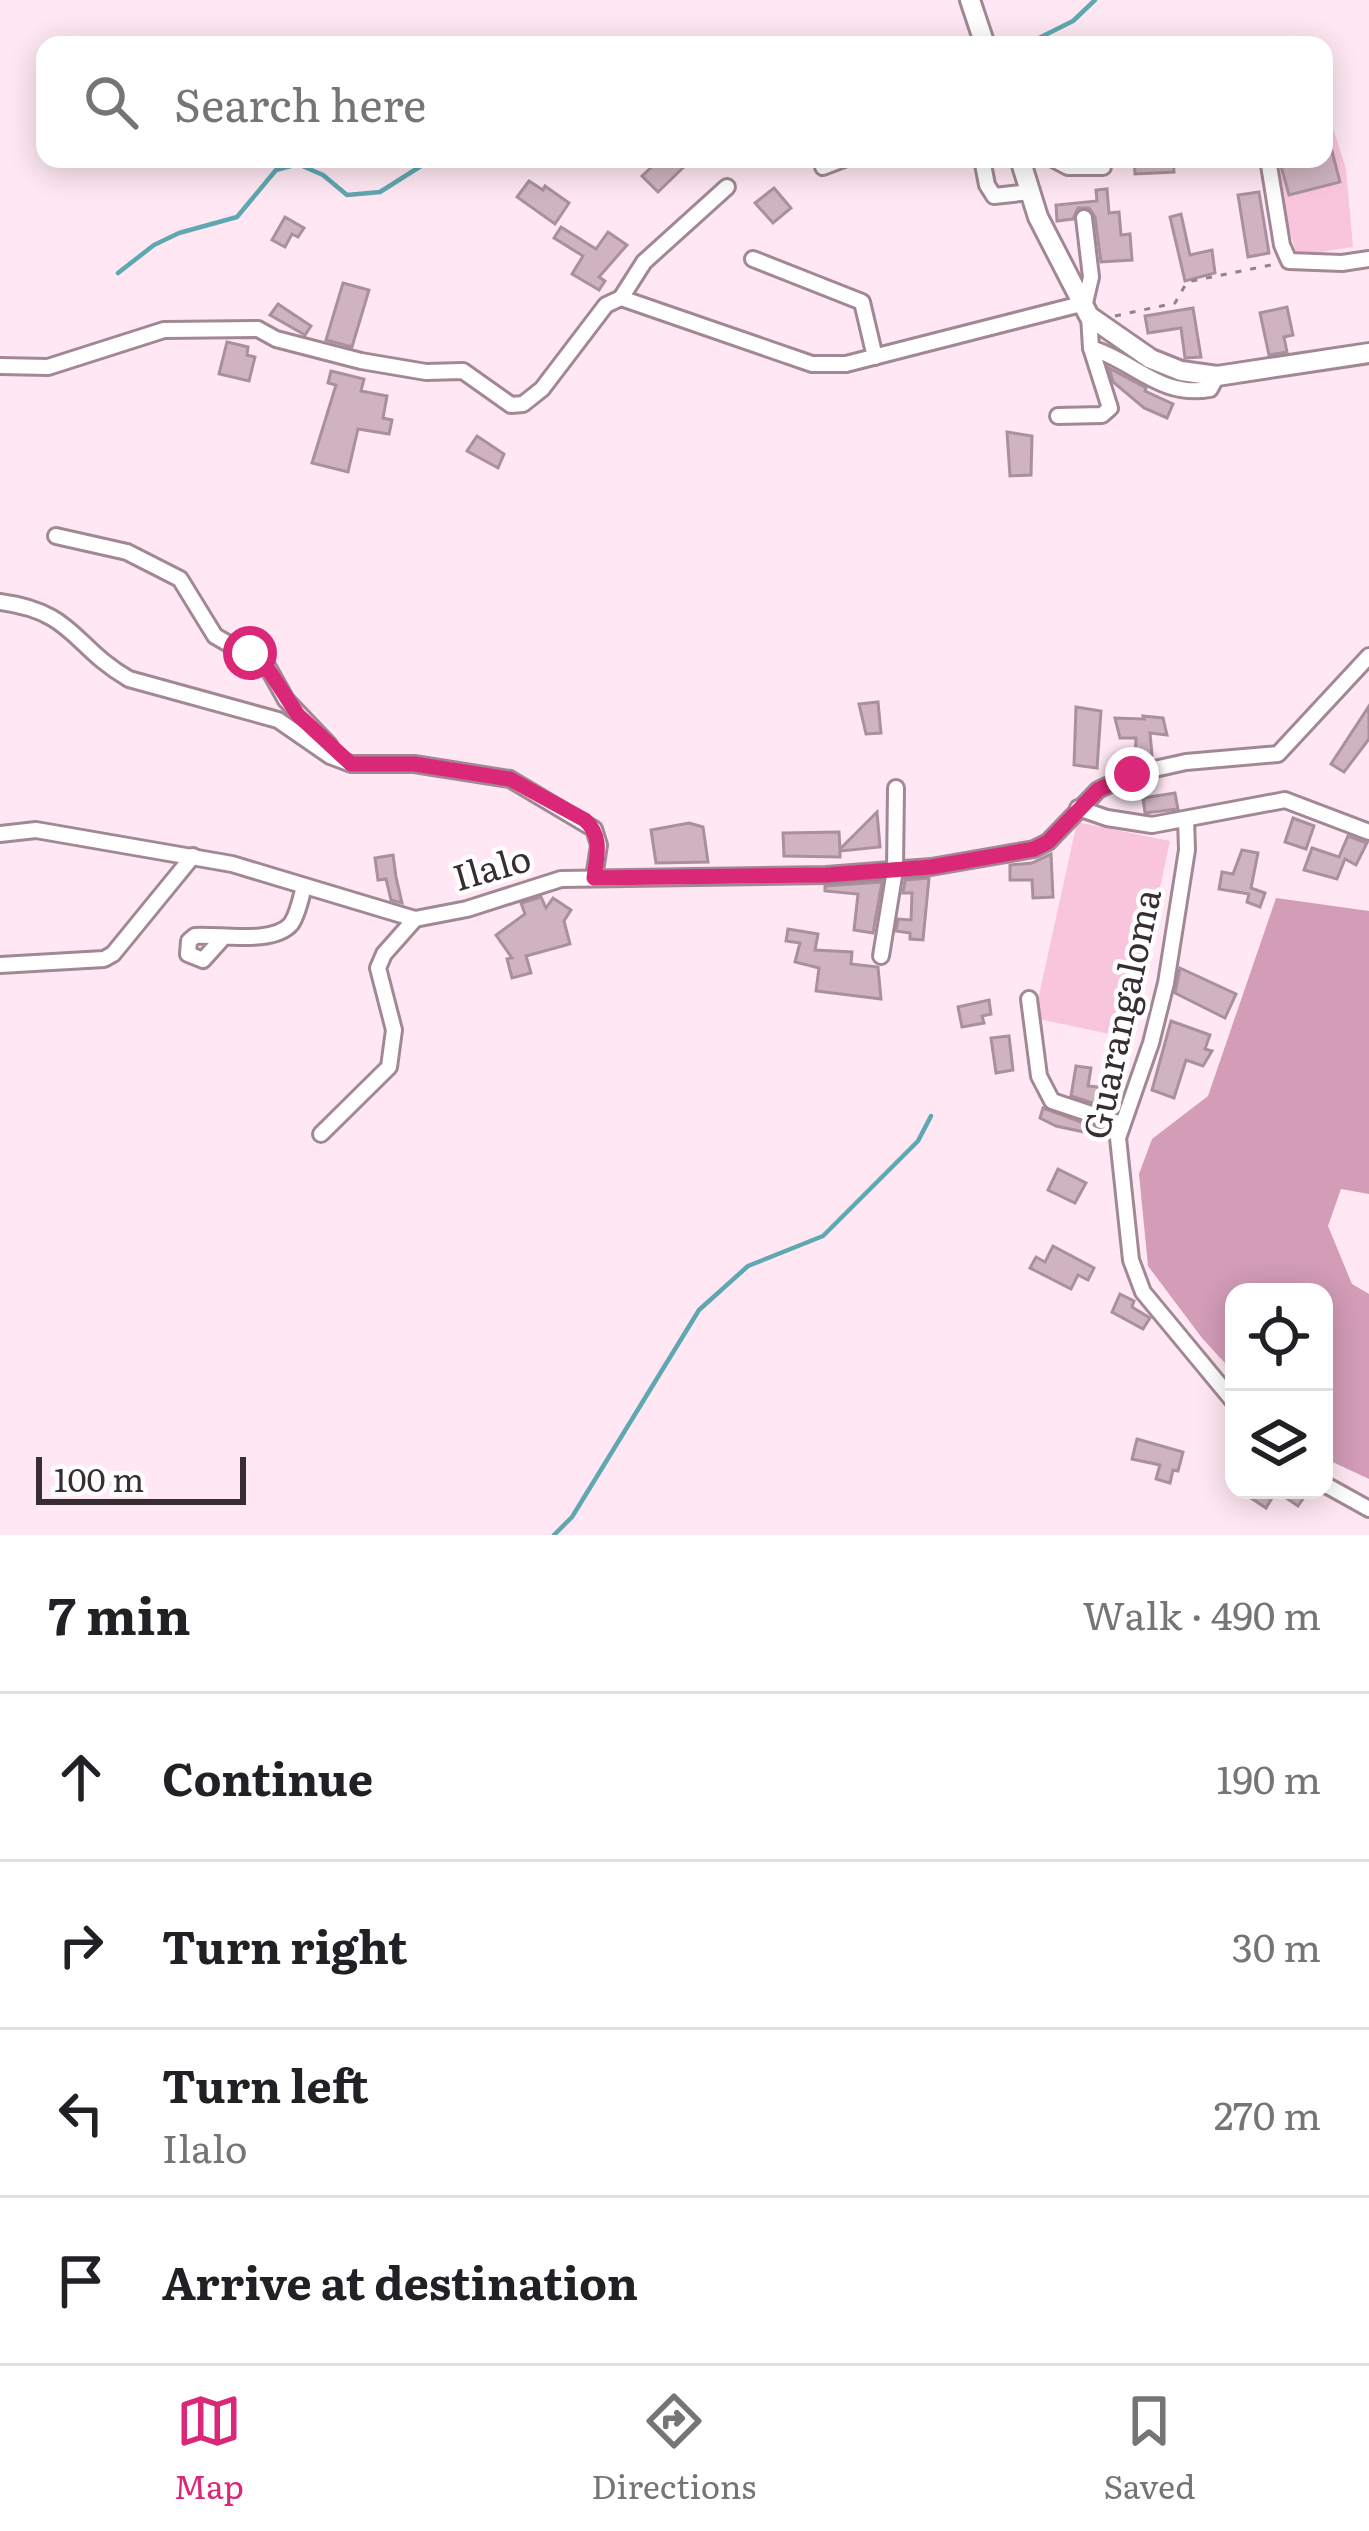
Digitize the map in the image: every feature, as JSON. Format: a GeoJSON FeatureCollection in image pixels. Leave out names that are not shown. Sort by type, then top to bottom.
{"type":"FeatureCollection","features":[{"type":"Feature","properties":{"kind":"main road"},"geometry":{"type":"LineString","coordinates":[[970,0],[982,36]]}},
{"type":"Feature","properties":{"kind":"main road"},"geometry":{"type":"LineString","coordinates":[[1023,168],[1038,218],[1087,309],[1107,331],[1151,359],[1217,376],[1369,353]]}},
{"type":"Feature","properties":{"kind":"street"},"geometry":{"type":"LineString","coordinates":[[984,168],[994,196],[1030,192]]}},
{"type":"Feature","properties":{"kind":"street"},"geometry":{"type":"LineString","coordinates":[[1269,168],[1289,261],[1369,259]]}},
{"type":"Feature","properties":{"kind":"street"},"geometry":{"type":"LineString","coordinates":[[0,366],[48,367],[164,330],[258,328],[276,339],[361,361],[426,372],[463,371],[511,405],[523,404],[542,389],[607,305],[621,298],[644,262],[727,187]]}},
{"type":"Feature","properties":{"kind":"street"},"geometry":{"type":"LineString","coordinates":[[1058,416],[1108,412],[1110,408],[1091,348],[1087,309],[1091,277],[1084,218]]}},
{"type":"Feature","properties":{"kind":"street"},"geometry":{"type":"LineString","coordinates":[[753,259],[862,302],[875,357]]}},
{"type":"Feature","properties":{"kind":"street"},"geometry":{"type":"LineString","coordinates":[[621,298],[812,364],[846,364],[958,332],[1087,309]]}},
{"type":"Feature","properties":{"kind":"street"},"geometry":{"type":"LineString","coordinates":[[1091,348],[1177,390],[1210,388],[1217,376]]}},
{"type":"Feature","properties":{"kind":"street"},"geometry":{"type":"LineString","coordinates":[[56,536],[127,552],[180,579],[215,636],[266,666],[298,715],[351,764]]}},
{"type":"Feature","properties":{"kind":"street"},"geometry":{"type":"LineString","coordinates":[[0,602],[35,607],[59,620],[129,679],[278,720],[330,756],[351,764],[414,764],[510,779],[594,829],[599,845],[594,878]]}},
{"type":"Feature","properties":{"kind":"street","name":"Ilalo"},"geometry":{"type":"LineString","coordinates":[[0,834],[36,830],[193,856],[415,919],[467,909],[561,879],[895,870],[1041,847],[1098,790],[1132,774],[1186,762],[1278,754],[1369,656]]}},
{"type":"Feature","properties":{"kind":"street"},"geometry":{"type":"LineString","coordinates":[[881,956],[895,870],[896,788]]}},
{"type":"Feature","properties":{"kind":"street"},"geometry":{"type":"LineString","coordinates":[[1078,808],[1152,825],[1285,800],[1369,832]]}},
{"type":"Feature","properties":{"kind":"street","name":"Guarangaloma"},"geometry":{"type":"LineString","coordinates":[[1186,819],[1187,850],[1166,983],[1118,1138],[1131,1260],[1143,1292],[1225,1391]]}},
{"type":"Feature","properties":{"kind":"street"},"geometry":{"type":"LineString","coordinates":[[0,964],[104,959],[113,954],[193,856]]}},
{"type":"Feature","properties":{"kind":"street"},"geometry":{"type":"LineString","coordinates":[[221,940],[284,930],[292,923],[304,886]]}},
{"type":"Feature","properties":{"kind":"street"},"geometry":{"type":"LineString","coordinates":[[321,1134],[388,1067],[394,1030],[378,968],[384,954],[415,919]]}},
{"type":"Feature","properties":{"kind":"street"},"geometry":{"type":"LineString","coordinates":[[1029,999],[1039,1076],[1052,1101],[1121,1124]]}},
{"type":"Feature","properties":{"kind":"street"},"geometry":{"type":"LineString","coordinates":[[1333,1489],[1369,1509]]}},
{"type":"Feature","properties":{"kind":"path"},"geometry":{"type":"LineString","coordinates":[[1107,331],[1112,318],[1121,312],[1175,302],[1187,282],[1289,261]]}},
{"type":"Feature","properties":{"kind":"shaded area"},"geometry":{"type":"Polygon","coordinates":[[[1333,128],[1346,169],[1353,247],[1297,256],[1272,168],[1333,168],[1333,128]]]}},
{"type":"Feature","properties":{"kind":"shaded area"},"geometry":{"type":"Polygon","coordinates":[[[1077,822],[1170,841],[1128,1038],[1034,1018],[1077,822]]]}},
{"type":"Feature","properties":{"kind":"shaded area"},"geometry":{"type":"Polygon","coordinates":[[[1276,898],[1369,911],[1369,1194],[1341,1189],[1328,1226],[1352,1284],[1369,1294],[1369,1479],[1333,1462],[1333,1283],[1225,1283],[1225,1363],[1148,1266],[1139,1174],[1152,1139],[1208,1096],[1276,898]]]}},
{"type":"Feature","properties":{"kind":"building"},"geometry":{"type":"Polygon","coordinates":[[[1333,155],[1340,182],[1289,195],[1282,168],[1333,168],[1333,155]]]}},
{"type":"Feature","properties":{"kind":"building"},"geometry":{"type":"Polygon","coordinates":[[[650,168],[683,168],[658,192],[642,176],[650,168]]]}},
{"type":"Feature","properties":{"kind":"building"},"geometry":{"type":"Polygon","coordinates":[[[1135,168],[1174,168],[1174,172],[1135,174],[1135,168]]]}},
{"type":"Feature","properties":{"kind":"building"},"geometry":{"type":"Polygon","coordinates":[[[529,181],[569,203],[555,224],[517,197],[529,181]]]}},
{"type":"Feature","properties":{"kind":"building"},"geometry":{"type":"Polygon","coordinates":[[[774,188],[791,208],[773,223],[755,203],[774,188]]]}},
{"type":"Feature","properties":{"kind":"building"},"geometry":{"type":"Polygon","coordinates":[[[1107,189],[1109,213],[1119,212],[1121,235],[1130,234],[1132,260],[1101,262],[1095,217],[1089,208],[1078,208],[1073,219],[1057,221],[1056,205],[1097,201],[1096,190],[1107,189]]]}},
{"type":"Feature","properties":{"kind":"building"},"geometry":{"type":"Polygon","coordinates":[[[1259,192],[1269,253],[1248,257],[1238,195],[1259,192]]]}},
{"type":"Feature","properties":{"kind":"building"},"geometry":{"type":"Polygon","coordinates":[[[1181,214],[1190,255],[1212,250],[1215,273],[1185,281],[1170,217],[1181,214]]]}},
{"type":"Feature","properties":{"kind":"building"},"geometry":{"type":"Polygon","coordinates":[[[285,217],[304,228],[298,237],[292,234],[285,247],[272,240],[285,217]]]}},
{"type":"Feature","properties":{"kind":"building"},"geometry":{"type":"Polygon","coordinates":[[[561,227],[596,249],[608,232],[627,245],[599,277],[605,281],[599,290],[572,274],[583,256],[554,238],[561,227]]]}},
{"type":"Feature","properties":{"kind":"building"},"geometry":{"type":"Polygon","coordinates":[[[343,283],[369,290],[352,347],[326,340],[343,283]]]}},
{"type":"Feature","properties":{"kind":"building"},"geometry":{"type":"Polygon","coordinates":[[[278,304],[311,326],[305,335],[270,315],[278,304]]]}},
{"type":"Feature","properties":{"kind":"building"},"geometry":{"type":"Polygon","coordinates":[[[1287,307],[1293,335],[1284,337],[1287,352],[1269,355],[1260,313],[1287,307]]]}},
{"type":"Feature","properties":{"kind":"building"},"geometry":{"type":"Polygon","coordinates":[[[1193,308],[1201,357],[1185,358],[1181,328],[1148,333],[1145,316],[1193,308]]]}},
{"type":"Feature","properties":{"kind":"building"},"geometry":{"type":"Polygon","coordinates":[[[227,342],[248,347],[247,355],[255,357],[249,381],[219,374],[227,342]]]}},
{"type":"Feature","properties":{"kind":"building"},"geometry":{"type":"Polygon","coordinates":[[[1109,368],[1173,404],[1167,418],[1144,408],[1113,382],[1109,368]]]}},
{"type":"Feature","properties":{"kind":"building"},"geometry":{"type":"Polygon","coordinates":[[[331,371],[364,379],[361,391],[387,396],[383,418],[392,420],[389,434],[358,429],[348,472],[312,463],[336,385],[328,383],[331,371]]]}},
{"type":"Feature","properties":{"kind":"building"},"geometry":{"type":"Polygon","coordinates":[[[1007,432],[1032,436],[1031,475],[1010,476],[1007,432]]]}},
{"type":"Feature","properties":{"kind":"building"},"geometry":{"type":"Polygon","coordinates":[[[477,436],[504,454],[498,468],[467,451],[477,436]]]}},
{"type":"Feature","properties":{"kind":"building"},"geometry":{"type":"Polygon","coordinates":[[[878,702],[881,733],[866,734],[859,704],[878,702]]]}},
{"type":"Feature","properties":{"kind":"building"},"geometry":{"type":"Polygon","coordinates":[[[1369,706],[1369,739],[1344,772],[1331,764],[1369,706]]]}},
{"type":"Feature","properties":{"kind":"building"},"geometry":{"type":"Polygon","coordinates":[[[1076,707],[1101,711],[1097,768],[1074,765],[1076,707]]]}},
{"type":"Feature","properties":{"kind":"building"},"geometry":{"type":"Polygon","coordinates":[[[1115,718],[1163,718],[1167,735],[1150,733],[1152,755],[1135,758],[1136,738],[1120,738],[1115,718]]]}},
{"type":"Feature","properties":{"kind":"building"},"geometry":{"type":"Polygon","coordinates":[[[1175,793],[1178,809],[1145,813],[1143,798],[1175,793]]]}},
{"type":"Feature","properties":{"kind":"building"},"geometry":{"type":"Polygon","coordinates":[[[877,812],[880,847],[840,851],[840,857],[784,856],[783,833],[839,832],[840,849],[877,812]]]}},
{"type":"Feature","properties":{"kind":"building"},"geometry":{"type":"Polygon","coordinates":[[[1293,818],[1314,826],[1306,849],[1285,842],[1293,818]]]}},
{"type":"Feature","properties":{"kind":"building"},"geometry":{"type":"Polygon","coordinates":[[[689,823],[703,827],[708,862],[656,863],[651,830],[689,823]]]}},
{"type":"Feature","properties":{"kind":"building"},"geometry":{"type":"Polygon","coordinates":[[[1348,836],[1367,843],[1356,865],[1345,859],[1337,879],[1304,870],[1312,848],[1339,857],[1348,836]]]}},
{"type":"Feature","properties":{"kind":"building"},"geometry":{"type":"Polygon","coordinates":[[[1242,850],[1258,853],[1251,888],[1265,893],[1260,907],[1247,902],[1249,894],[1219,889],[1222,872],[1233,874],[1242,850]]]}},
{"type":"Feature","properties":{"kind":"building"},"geometry":{"type":"Polygon","coordinates":[[[1051,854],[1053,897],[1033,898],[1032,880],[1010,880],[1010,865],[1032,863],[1051,854]]]}},
{"type":"Feature","properties":{"kind":"building"},"geometry":{"type":"Polygon","coordinates":[[[393,855],[402,903],[391,900],[386,879],[378,880],[375,858],[393,855]]]}},
{"type":"Feature","properties":{"kind":"building"},"geometry":{"type":"Polygon","coordinates":[[[929,878],[923,940],[910,939],[910,933],[896,931],[898,919],[911,920],[912,893],[903,893],[905,880],[929,878]]]}},
{"type":"Feature","properties":{"kind":"building"},"geometry":{"type":"Polygon","coordinates":[[[882,882],[873,933],[854,930],[858,894],[825,891],[825,886],[882,882]]]}},
{"type":"Feature","properties":{"kind":"building"},"geometry":{"type":"Polygon","coordinates":[[[541,897],[546,908],[553,898],[571,910],[564,921],[570,944],[526,956],[531,973],[512,978],[507,959],[512,958],[496,935],[525,914],[521,903],[541,897]]]}},
{"type":"Feature","properties":{"kind":"building"},"geometry":{"type":"Polygon","coordinates":[[[788,929],[818,934],[815,950],[852,952],[851,964],[878,967],[881,999],[816,991],[819,968],[795,962],[800,943],[786,941],[788,929]]]}},
{"type":"Feature","properties":{"kind":"building"},"geometry":{"type":"Polygon","coordinates":[[[1180,968],[1236,994],[1225,1018],[1175,993],[1180,968]]]}},
{"type":"Feature","properties":{"kind":"building"},"geometry":{"type":"Polygon","coordinates":[[[989,1000],[991,1014],[982,1016],[984,1023],[962,1027],[958,1007],[989,1000]]]}},
{"type":"Feature","properties":{"kind":"building"},"geometry":{"type":"Polygon","coordinates":[[[1171,1021],[1210,1035],[1205,1049],[1212,1051],[1203,1066],[1186,1060],[1174,1098],[1152,1090],[1171,1021]]]}},
{"type":"Feature","properties":{"kind":"building"},"geometry":{"type":"Polygon","coordinates":[[[1009,1036],[1013,1070],[996,1073],[991,1038],[1009,1036]]]}},
{"type":"Feature","properties":{"kind":"building"},"geometry":{"type":"Polygon","coordinates":[[[1076,1066],[1091,1068],[1088,1086],[1099,1087],[1096,1104],[1071,1096],[1076,1066]]]}},
{"type":"Feature","properties":{"kind":"building"},"geometry":{"type":"Polygon","coordinates":[[[1043,1108],[1108,1132],[1107,1137],[1056,1126],[1040,1118],[1043,1108]]]}},
{"type":"Feature","properties":{"kind":"building"},"geometry":{"type":"Polygon","coordinates":[[[1058,1169],[1086,1183],[1075,1203],[1048,1190],[1058,1169]]]}},
{"type":"Feature","properties":{"kind":"building"},"geometry":{"type":"Polygon","coordinates":[[[1053,1246],[1094,1268],[1088,1280],[1078,1275],[1071,1289],[1030,1268],[1036,1257],[1045,1262],[1053,1246]]]}},
{"type":"Feature","properties":{"kind":"building"},"geometry":{"type":"Polygon","coordinates":[[[1120,1294],[1150,1318],[1143,1329],[1112,1312],[1120,1294]]]}},
{"type":"Feature","properties":{"kind":"building"},"geometry":{"type":"Polygon","coordinates":[[[1137,1439],[1183,1452],[1170,1483],[1156,1479],[1160,1465],[1132,1459],[1137,1439]]]}},
{"type":"Feature","properties":{"kind":"waterway"},"geometry":{"type":"LineString","coordinates":[[1043,36],[1073,21],[1095,0]]}},
{"type":"Feature","properties":{"kind":"waterway"},"geometry":{"type":"LineString","coordinates":[[118,273],[154,245],[179,233],[237,217],[276,170],[283,168]]}},
{"type":"Feature","properties":{"kind":"waterway"},"geometry":{"type":"LineString","coordinates":[[307,168],[347,195],[380,192],[418,168]]}},
{"type":"Feature","properties":{"kind":"waterway"},"geometry":{"type":"LineString","coordinates":[[554,1535],[572,1517],[699,1310],[748,1266],[823,1236],[918,1141],[931,1116]]}},
{"type":"Feature","properties":{"kind":"route"},"geometry":{"type":"LineString","coordinates":[[250,653],[266,666],[314,733],[351,764],[414,764],[510,779],[585,820],[599,845],[594,878],[826,875],[931,867],[1034,849],[1048,842],[1098,790],[1132,774]]}}]}
